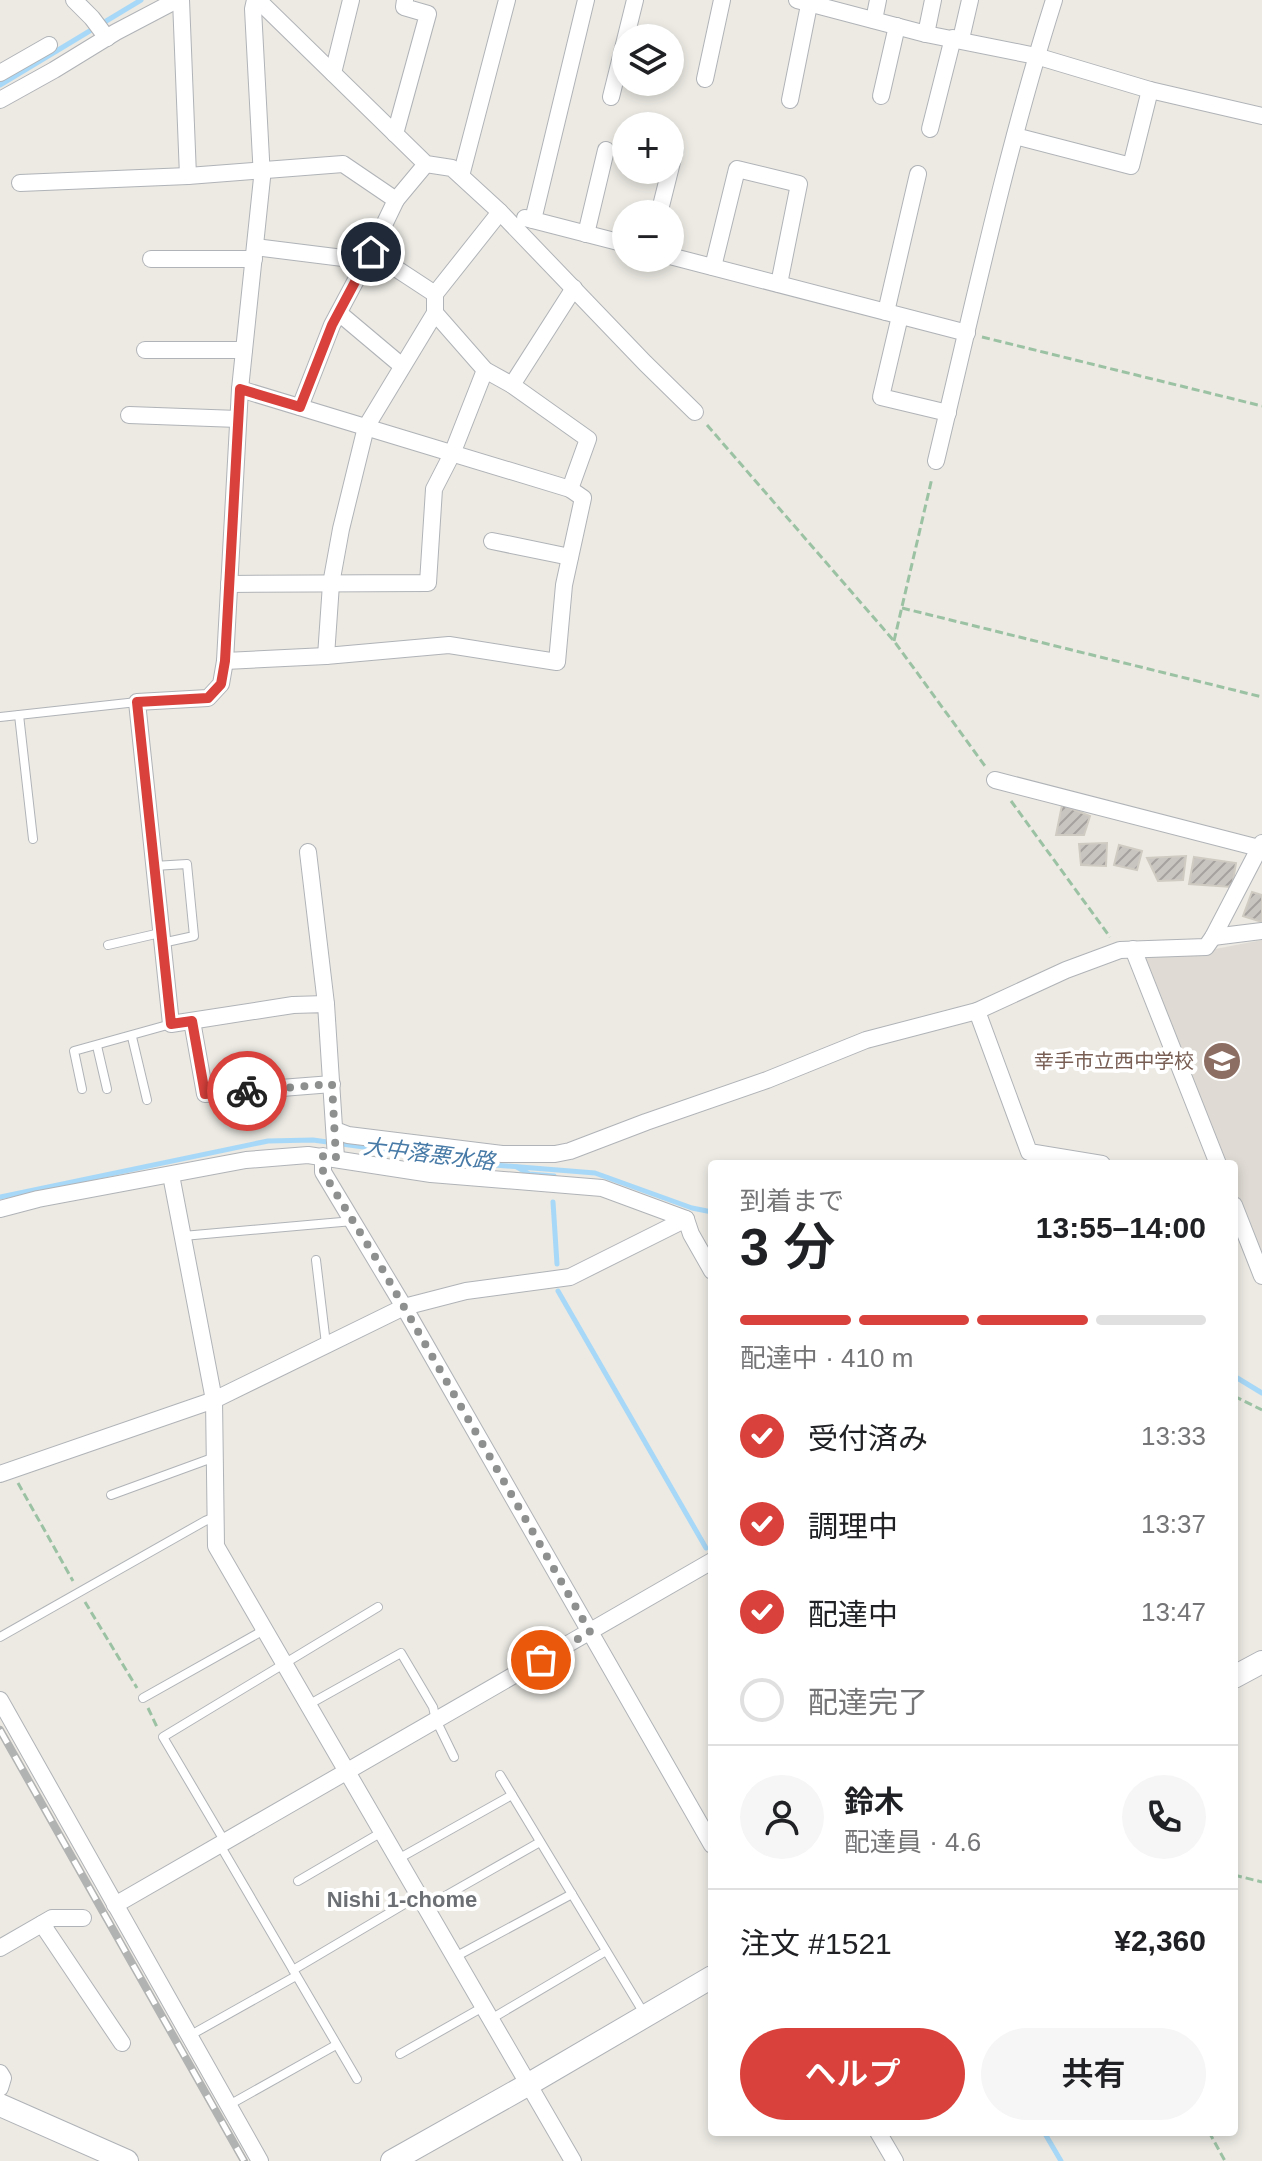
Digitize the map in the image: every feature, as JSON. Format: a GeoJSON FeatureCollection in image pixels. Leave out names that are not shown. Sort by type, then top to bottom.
{"type":"FeatureCollection","features":[{"type":"Feature","properties":{"kind":"street"},"geometry":{"type":"LineString","coordinates":[[74,0],[104,35]]}},
{"type":"Feature","properties":{"kind":"street"},"geometry":{"type":"LineString","coordinates":[[0,100],[104,35],[179,0],[188,176]]}},
{"type":"Feature","properties":{"kind":"street"},"geometry":{"type":"LineString","coordinates":[[326,1004],[293,1005],[171,1024],[137,702],[208,698],[221,684],[225,661],[240,389],[262,171],[253,9],[257,0],[426,164],[452,168],[500,212],[695,412]]}},
{"type":"Feature","properties":{"kind":"street"},"geometry":{"type":"LineString","coordinates":[[333,73],[351,0]]}},
{"type":"Feature","properties":{"kind":"street"},"geometry":{"type":"LineString","coordinates":[[395,134],[428,14],[404,7],[405,0]]}},
{"type":"Feature","properties":{"kind":"street"},"geometry":{"type":"LineString","coordinates":[[461,176],[507,0]]}},
{"type":"Feature","properties":{"kind":"street"},"geometry":{"type":"LineString","coordinates":[[533,220],[586,0]]}},
{"type":"Feature","properties":{"kind":"street"},"geometry":{"type":"LineString","coordinates":[[611,97],[635,0]]}},
{"type":"Feature","properties":{"kind":"street"},"geometry":{"type":"LineString","coordinates":[[705,79],[722,0]]}},
{"type":"Feature","properties":{"kind":"street"},"geometry":{"type":"LineString","coordinates":[[874,20],[878,0]]}},
{"type":"Feature","properties":{"kind":"street"},"geometry":{"type":"LineString","coordinates":[[926,34],[933,0]]}},
{"type":"Feature","properties":{"kind":"street"},"geometry":{"type":"LineString","coordinates":[[930,129],[970,0]]}},
{"type":"Feature","properties":{"kind":"street"},"geometry":{"type":"LineString","coordinates":[[936,461],[1015,136],[1054,0]]}},
{"type":"Feature","properties":{"kind":"street"},"geometry":{"type":"LineString","coordinates":[[790,100],[805,1],[926,34],[1036,56],[1150,90],[1262,116]]}},
{"type":"Feature","properties":{"kind":"street"},"geometry":{"type":"LineString","coordinates":[[881,96],[897,26]]}},
{"type":"Feature","properties":{"kind":"street"},"geometry":{"type":"LineString","coordinates":[[0,73],[49,45]]}},
{"type":"Feature","properties":{"kind":"street"},"geometry":{"type":"LineString","coordinates":[[1015,136],[1131,166],[1150,90]]}},
{"type":"Feature","properties":{"kind":"street"},"geometry":{"type":"LineString","coordinates":[[586,234],[606,150]]}},
{"type":"Feature","properties":{"kind":"street"},"geometry":{"type":"LineString","coordinates":[[20,183],[188,176],[343,164],[396,200]]}},
{"type":"Feature","properties":{"kind":"street"},"geometry":{"type":"LineString","coordinates":[[300,407],[339,313],[396,200],[426,164]]}},
{"type":"Feature","properties":{"kind":"street"},"geometry":{"type":"LineString","coordinates":[[713,267],[737,169],[799,184],[779,284]]}},
{"type":"Feature","properties":{"kind":"street"},"geometry":{"type":"LineString","coordinates":[[918,174],[881,397],[948,413]]}},
{"type":"Feature","properties":{"kind":"street"},"geometry":{"type":"LineString","coordinates":[[500,212],[612,240]]}},
{"type":"Feature","properties":{"kind":"street"},"geometry":{"type":"LineString","coordinates":[[326,656],[331,584],[366,427],[435,313],[435,294],[500,212]]}},
{"type":"Feature","properties":{"kind":"street"},"geometry":{"type":"LineString","coordinates":[[151,259],[254,253],[369,257],[435,294]]}},
{"type":"Feature","properties":{"kind":"street"},"geometry":{"type":"LineString","coordinates":[[684,260],[967,333]]}},
{"type":"Feature","properties":{"kind":"street"},"geometry":{"type":"LineString","coordinates":[[512,385],[574,288]]}},
{"type":"Feature","properties":{"kind":"street"},"geometry":{"type":"LineString","coordinates":[[339,313],[402,366]]}},
{"type":"Feature","properties":{"kind":"street"},"geometry":{"type":"LineString","coordinates":[[435,313],[485,370],[512,385],[588,439],[570,489]]}},
{"type":"Feature","properties":{"kind":"street"},"geometry":{"type":"LineString","coordinates":[[145,350],[244,350]]}},
{"type":"Feature","properties":{"kind":"street"},"geometry":{"type":"LineString","coordinates":[[229,584],[428,583],[434,489],[452,454],[485,370]]}},
{"type":"Feature","properties":{"kind":"street"},"geometry":{"type":"LineString","coordinates":[[225,661],[449,645],[557,662],[564,585],[583,498],[570,489],[240,389]]}},
{"type":"Feature","properties":{"kind":"street"},"geometry":{"type":"LineString","coordinates":[[129,415],[238,419]]}},
{"type":"Feature","properties":{"kind":"street"},"geometry":{"type":"LineString","coordinates":[[492,541],[570,557]]}},
{"type":"Feature","properties":{"kind":"street"},"geometry":{"type":"LineString","coordinates":[[335,1131],[502,1154],[570,1151],[767,1080],[866,1040],[977,1011],[1066,970],[1120,950],[1206,947],[1261,846],[995,780]]}},
{"type":"Feature","properties":{"kind":"street"},"geometry":{"type":"LineString","coordinates":[[308,852],[326,1004],[335,1131],[332,1155],[323,1172],[404,1307],[708,1838]]}},
{"type":"Feature","properties":{"kind":"street"},"geometry":{"type":"LineString","coordinates":[[1213,937],[1262,931]]}},
{"type":"Feature","properties":{"kind":"street"},"geometry":{"type":"LineString","coordinates":[[1133,949],[1216,1160]]}},
{"type":"Feature","properties":{"kind":"street"},"geometry":{"type":"LineString","coordinates":[[977,1011],[1029,1152],[1078,1160]]}},
{"type":"Feature","properties":{"kind":"street"},"geometry":{"type":"LineString","coordinates":[[192,1021],[205,1094],[332,1084]]}},
{"type":"Feature","properties":{"kind":"street"},"geometry":{"type":"LineString","coordinates":[[0,1209],[246,1160],[332,1155],[431,1174],[602,1188],[686,1219]]}},
{"type":"Feature","properties":{"kind":"street"},"geometry":{"type":"LineString","coordinates":[[171,1175],[214,1400],[216,1546],[573,2161]]}},
{"type":"Feature","properties":{"kind":"street"},"geometry":{"type":"LineString","coordinates":[[1238,1215],[1262,1276]]}},
{"type":"Feature","properties":{"kind":"street"},"geometry":{"type":"LineString","coordinates":[[686,1219],[708,1264]]}},
{"type":"Feature","properties":{"kind":"street"},"geometry":{"type":"LineString","coordinates":[[0,1474],[214,1400],[404,1307],[466,1291],[570,1277],[686,1219]]}},
{"type":"Feature","properties":{"kind":"street"},"geometry":{"type":"LineString","coordinates":[[115,1905],[708,1563]]}},
{"type":"Feature","properties":{"kind":"street"},"geometry":{"type":"LineString","coordinates":[[1238,1675],[1262,1662]]}},
{"type":"Feature","properties":{"kind":"street"},"geometry":{"type":"LineString","coordinates":[[0,1700],[260,2161]]}},
{"type":"Feature","properties":{"kind":"street"},"geometry":{"type":"LineString","coordinates":[[0,1948],[52,1918],[83,1918]]}},
{"type":"Feature","properties":{"kind":"street"},"geometry":{"type":"LineString","coordinates":[[42,1924],[122,2043]]}},
{"type":"Feature","properties":{"kind":"street"},"geometry":{"type":"LineString","coordinates":[[392,2161],[708,1979]]}},
{"type":"Feature","properties":{"kind":"street"},"geometry":{"type":"LineString","coordinates":[[0,2073],[3,2078],[0,2088]]}},
{"type":"Feature","properties":{"kind":"street"},"geometry":{"type":"LineString","coordinates":[[0,2105],[121,2160]]}},
{"type":"Feature","properties":{"kind":"street"},"geometry":{"type":"LineString","coordinates":[[880,2136],[895,2161]]}},
{"type":"Feature","properties":{"kind":"lane"},"geometry":{"type":"LineString","coordinates":[[0,717],[137,702]]}},
{"type":"Feature","properties":{"kind":"lane"},"geometry":{"type":"LineString","coordinates":[[19,715],[33,839]]}},
{"type":"Feature","properties":{"kind":"lane"},"geometry":{"type":"LineString","coordinates":[[108,945],[194,936],[187,864],[154,866]]}},
{"type":"Feature","properties":{"kind":"lane"},"geometry":{"type":"LineString","coordinates":[[82,1089],[74,1051],[171,1024]]}},
{"type":"Feature","properties":{"kind":"lane"},"geometry":{"type":"LineString","coordinates":[[132,1037],[147,1100]]}},
{"type":"Feature","properties":{"kind":"lane"},"geometry":{"type":"LineString","coordinates":[[97,1046],[107,1089]]}},
{"type":"Feature","properties":{"kind":"lane"},"geometry":{"type":"LineString","coordinates":[[183,1236],[354,1221]]}},
{"type":"Feature","properties":{"kind":"lane"},"geometry":{"type":"LineString","coordinates":[[316,1260],[326,1344]]}},
{"type":"Feature","properties":{"kind":"lane"},"geometry":{"type":"LineString","coordinates":[[111,1495],[215,1457]]}},
{"type":"Feature","properties":{"kind":"lane"},"geometry":{"type":"LineString","coordinates":[[0,1637],[216,1517]]}},
{"type":"Feature","properties":{"kind":"lane"},"geometry":{"type":"LineString","coordinates":[[357,2079],[294,1973],[163,1737],[378,1607]]}},
{"type":"Feature","properties":{"kind":"lane"},"geometry":{"type":"LineString","coordinates":[[143,1698],[265,1629]]}},
{"type":"Feature","properties":{"kind":"lane"},"geometry":{"type":"LineString","coordinates":[[308,1705],[401,1653],[433,1707],[454,1757]]}},
{"type":"Feature","properties":{"kind":"lane"},"geometry":{"type":"LineString","coordinates":[[500,1775],[645,2016]]}},
{"type":"Feature","properties":{"kind":"lane"},"geometry":{"type":"LineString","coordinates":[[398,1859],[512,1795]]}},
{"type":"Feature","properties":{"kind":"lane"},"geometry":{"type":"LineString","coordinates":[[298,1881],[382,1832]]}},
{"type":"Feature","properties":{"kind":"lane"},"geometry":{"type":"LineString","coordinates":[[189,2036],[423,1901],[540,1842]]}},
{"type":"Feature","properties":{"kind":"lane"},"geometry":{"type":"LineString","coordinates":[[455,1957],[572,1894]]}},
{"type":"Feature","properties":{"kind":"lane"},"geometry":{"type":"LineString","coordinates":[[400,2054],[606,1951]]}},
{"type":"Feature","properties":{"kind":"lane"},"geometry":{"type":"LineString","coordinates":[[229,2105],[336,2045]]}},
{"type":"Feature","properties":{"kind":"path"},"geometry":{"type":"LineString","coordinates":[[967,333],[1262,406]]}},
{"type":"Feature","properties":{"kind":"path"},"geometry":{"type":"LineString","coordinates":[[695,412],[894,641],[936,461]]}},
{"type":"Feature","properties":{"kind":"path"},"geometry":{"type":"LineString","coordinates":[[902,608],[1262,697]]}},
{"type":"Feature","properties":{"kind":"path"},"geometry":{"type":"LineString","coordinates":[[1238,1398],[1262,1410]]}},
{"type":"Feature","properties":{"kind":"path"},"geometry":{"type":"LineString","coordinates":[[1238,1876],[1262,1882]]}},
{"type":"Feature","properties":{"kind":"path"},"geometry":{"type":"LineString","coordinates":[[1211,2136],[1225,2161]]}},
{"type":"Feature","properties":{"kind":"shaded area","name":"幸手市立西中学校"},"geometry":{"type":"Polygon","coordinates":[[[1262,940],[1262,1258],[1238,1199],[1238,1160],[1222,1160],[1141,959],[1146,955],[1193,956],[1262,940]]]}},
{"type":"Feature","properties":{"kind":"building"},"geometry":{"type":"Polygon","coordinates":[[[1062,805],[1090,816],[1084,835],[1056,835],[1062,805]]]}},
{"type":"Feature","properties":{"kind":"building"},"geometry":{"type":"Polygon","coordinates":[[[1107,843],[1106,866],[1081,865],[1079,844],[1107,843]]]}},
{"type":"Feature","properties":{"kind":"building"},"geometry":{"type":"Polygon","coordinates":[[[1119,845],[1142,851],[1137,870],[1114,865],[1119,845]]]}},
{"type":"Feature","properties":{"kind":"building"},"geometry":{"type":"Polygon","coordinates":[[[1186,856],[1183,880],[1158,881],[1147,858],[1186,856]]]}},
{"type":"Feature","properties":{"kind":"building"},"geometry":{"type":"Polygon","coordinates":[[[1194,857],[1236,863],[1232,887],[1189,884],[1194,857]]]}},
{"type":"Feature","properties":{"kind":"building"},"geometry":{"type":"Polygon","coordinates":[[[1252,892],[1262,895],[1262,922],[1243,916],[1252,892]]]}},
{"type":"Feature","properties":{"kind":"waterway"},"geometry":{"type":"LineString","coordinates":[[0,85],[141,0]]}},
{"type":"Feature","properties":{"kind":"waterway","name":"大中落悪水路"},"geometry":{"type":"LineString","coordinates":[[0,1197],[268,1141],[313,1140],[494,1165],[595,1173],[708,1211]]}},
{"type":"Feature","properties":{"kind":"waterway"},"geometry":{"type":"LineString","coordinates":[[517,1167],[529,1174],[554,1176]]}},
{"type":"Feature","properties":{"kind":"waterway"},"geometry":{"type":"LineString","coordinates":[[553,1202],[557,1264]]}},
{"type":"Feature","properties":{"kind":"waterway"},"geometry":{"type":"LineString","coordinates":[[558,1291],[706,1548]]}},
{"type":"Feature","properties":{"kind":"waterway","name":"大中落悪水路"},"geometry":{"type":"LineString","coordinates":[[1238,1378],[1262,1393]]}},
{"type":"Feature","properties":{"kind":"waterway"},"geometry":{"type":"LineString","coordinates":[[1046,2136],[1061,2161]]}},
{"type":"Feature","properties":{"kind":"railway"},"geometry":{"type":"LineString","coordinates":[[0,1730],[244,2161]]}},
{"type":"Feature","properties":{"kind":"way so far"},"geometry":{"type":"LineString","coordinates":[[247,1091],[332,1084],[336,1158],[323,1156],[323,1172],[380,1265],[590,1632],[541,1660]]}},
{"type":"Feature","properties":{"kind":"place","name":"幸手市立西中学校"},"geometry":{"type":"Point","coordinates":[1222,1061]}},
{"type":"Feature","properties":{"kind":"district","name":"Nishi 1-chome"},"geometry":{"type":"Point","coordinates":[402,1899]}},
{"type":"Feature","properties":{"kind":"route"},"geometry":{"type":"LineString","coordinates":[[247,1091],[205,1094],[192,1021],[171,1024],[137,702],[208,698],[221,684],[225,661],[240,389],[300,407],[332,325],[371,252]]}}]}
